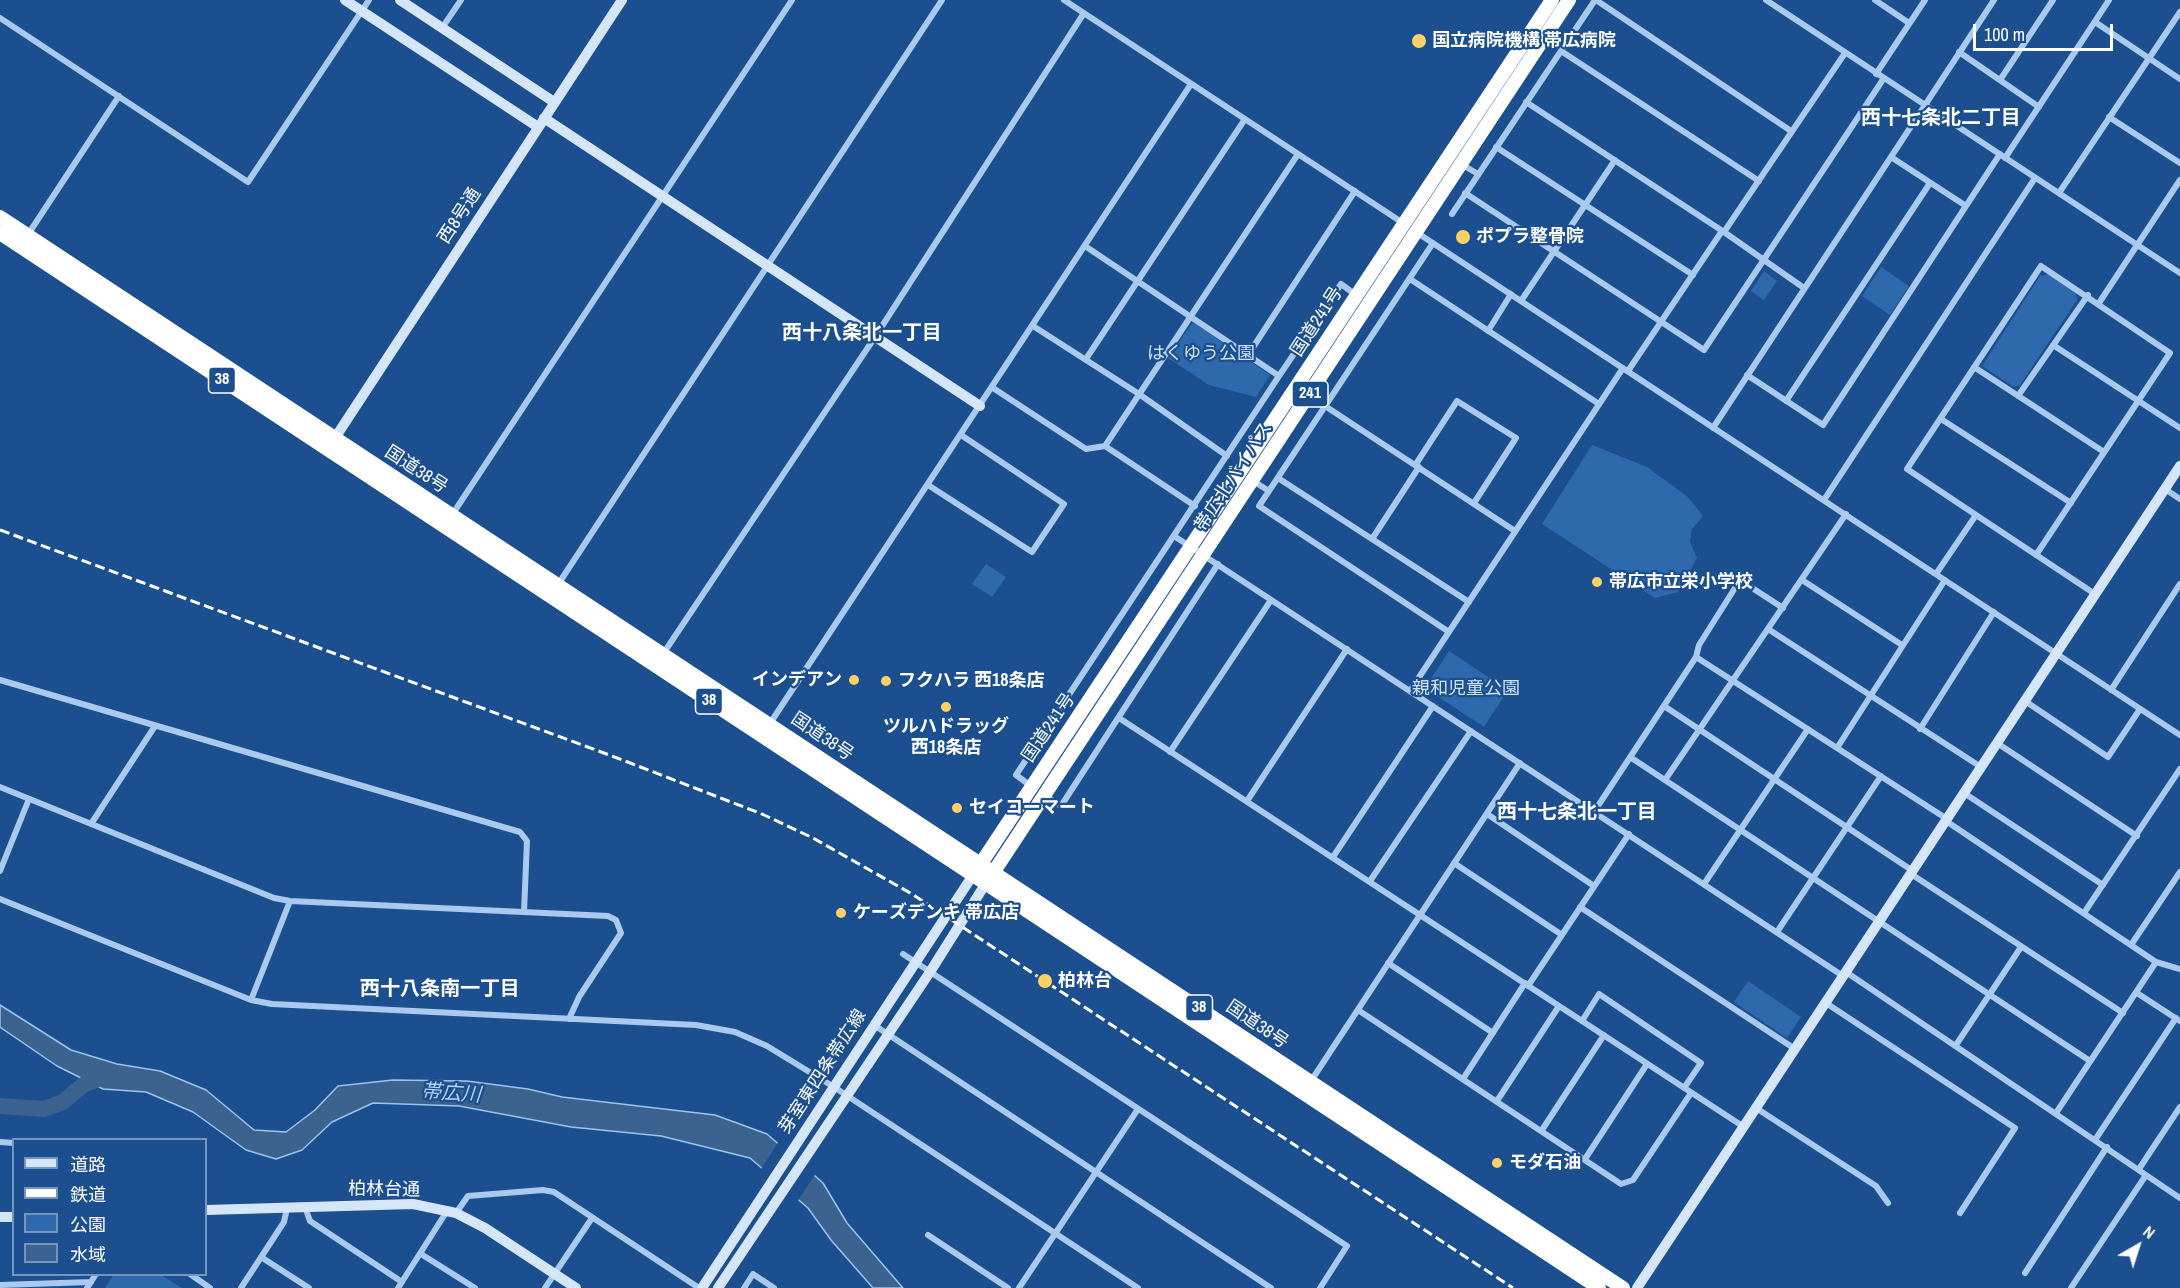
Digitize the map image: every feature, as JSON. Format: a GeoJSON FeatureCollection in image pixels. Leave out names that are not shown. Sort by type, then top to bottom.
{"type":"FeatureCollection","features":[{"type":"Feature","properties":{"kind":"highway","name":"国道241号"},"geometry":{"type":"LineString","coordinates":[[977,869],[1552,0]]}},
{"type":"Feature","properties":{"kind":"highway","name":"帯広北バイパス"},"geometry":{"type":"LineString","coordinates":[[990,878],[1569,0]]}},
{"type":"Feature","properties":{"kind":"highway","name":"国道38号"},"geometry":{"type":"LineString","coordinates":[[0,217],[24,241],[1306,1087],[1599,1288]]}},
{"type":"Feature","properties":{"kind":"highway","name":"国道38号"},"geometry":{"type":"LineString","coordinates":[[0,233],[24,241]]}},
{"type":"Feature","properties":{"kind":"highway","name":"国道38号"},"geometry":{"type":"LineString","coordinates":[[1306,1087],[1623,1288]]}},
{"type":"Feature","properties":{"kind":"street"},"geometry":{"type":"LineString","coordinates":[[345,0],[538,128]]}},
{"type":"Feature","properties":{"kind":"street"},"geometry":{"type":"LineString","coordinates":[[0,18],[248,182],[369,0]]}},
{"type":"Feature","properties":{"kind":"street"},"geometry":{"type":"LineString","coordinates":[[400,0],[554,102]]}},
{"type":"Feature","properties":{"kind":"street"},"geometry":{"type":"LineString","coordinates":[[442,28],[460,0]]}},
{"type":"Feature","properties":{"kind":"street","name":"西8号通"},"geometry":{"type":"LineString","coordinates":[[331,444],[622,0]]}},
{"type":"Feature","properties":{"kind":"street"},"geometry":{"type":"LineString","coordinates":[[448,521],[792,0]]}},
{"type":"Feature","properties":{"kind":"street"},"geometry":{"type":"LineString","coordinates":[[554,590],[942,0]]}},
{"type":"Feature","properties":{"kind":"street"},"geometry":{"type":"LineString","coordinates":[[1065,0],[2180,735]]}},
{"type":"Feature","properties":{"kind":"street"},"geometry":{"type":"LineString","coordinates":[[1452,214],[1595,0],[1791,131]]}},
{"type":"Feature","properties":{"kind":"street"},"geometry":{"type":"LineString","coordinates":[[1766,0],[2180,273]]}},
{"type":"Feature","properties":{"kind":"street"},"geometry":{"type":"LineString","coordinates":[[1875,0],[1909,23]]}},
{"type":"Feature","properties":{"kind":"street"},"geometry":{"type":"LineString","coordinates":[[1876,74],[1925,0]]}},
{"type":"Feature","properties":{"kind":"street"},"geometry":{"type":"LineString","coordinates":[[1713,428],[1994,0]]}},
{"type":"Feature","properties":{"kind":"street"},"geometry":{"type":"LineString","coordinates":[[2000,80],[2054,0]]}},
{"type":"Feature","properties":{"kind":"street"},"geometry":{"type":"LineString","coordinates":[[1747,375],[1823,425],[1966,206],[2039,107],[2109,0]]}},
{"type":"Feature","properties":{"kind":"street"},"geometry":{"type":"LineString","coordinates":[[659,660],[875,337],[1084,13]]}},
{"type":"Feature","properties":{"kind":"street"},"geometry":{"type":"LineString","coordinates":[[2059,193],[2180,13]]}},
{"type":"Feature","properties":{"kind":"street"},"geometry":{"type":"LineString","coordinates":[[2095,22],[2180,79]]}},
{"type":"Feature","properties":{"kind":"street"},"geometry":{"type":"LineString","coordinates":[[1561,51],[1759,181]]}},
{"type":"Feature","properties":{"kind":"street"},"geometry":{"type":"LineString","coordinates":[[1959,52],[2039,107]]}},
{"type":"Feature","properties":{"kind":"street"},"geometry":{"type":"LineString","coordinates":[[1410,691],[1599,404],[1661,322],[1845,53]]}},
{"type":"Feature","properties":{"kind":"street"},"geometry":{"type":"LineString","coordinates":[[1465,194],[1704,350],[1884,78]]}},
{"type":"Feature","properties":{"kind":"street"},"geometry":{"type":"LineString","coordinates":[[766,730],[1191,84]]}},
{"type":"Feature","properties":{"kind":"street"},"geometry":{"type":"LineString","coordinates":[[24,241],[119,96]]}},
{"type":"Feature","properties":{"kind":"street"},"geometry":{"type":"LineString","coordinates":[[1526,102],[1764,259],[1804,288]]}},
{"type":"Feature","properties":{"kind":"street"},"geometry":{"type":"LineString","coordinates":[[544,117],[980,406]]}},
{"type":"Feature","properties":{"kind":"street"},"geometry":{"type":"LineString","coordinates":[[2109,117],[2180,163]]}},
{"type":"Feature","properties":{"kind":"street"},"geometry":{"type":"LineString","coordinates":[[1086,359],[1245,119]]}},
{"type":"Feature","properties":{"kind":"street"},"geometry":{"type":"LineString","coordinates":[[1496,147],[1693,275]]}},
{"type":"Feature","properties":{"kind":"street"},"geometry":{"type":"LineString","coordinates":[[1105,446],[1298,154]]}},
{"type":"Feature","properties":{"kind":"street"},"geometry":{"type":"LineString","coordinates":[[1891,157],[1966,206]]}},
{"type":"Feature","properties":{"kind":"street"},"geometry":{"type":"LineString","coordinates":[[1521,301],[1615,160]]}},
{"type":"Feature","properties":{"kind":"street"},"geometry":{"type":"LineString","coordinates":[[1461,164],[1478,174]]}},
{"type":"Feature","properties":{"kind":"street"},"geometry":{"type":"LineString","coordinates":[[1824,500],[2035,178]]}},
{"type":"Feature","properties":{"kind":"street"},"geometry":{"type":"LineString","coordinates":[[2099,303],[2180,180]]}},
{"type":"Feature","properties":{"kind":"street"},"geometry":{"type":"LineString","coordinates":[[1786,401],[1930,183]]}},
{"type":"Feature","properties":{"kind":"street"},"geometry":{"type":"LineString","coordinates":[[1248,355],[1355,191]]}},
{"type":"Feature","properties":{"kind":"street"},"geometry":{"type":"LineString","coordinates":[[1433,243],[1259,506],[1449,632]]}},
{"type":"Feature","properties":{"kind":"street"},"geometry":{"type":"LineString","coordinates":[[1085,246],[1279,376]]}},
{"type":"Feature","properties":{"kind":"street"},"geometry":{"type":"LineString","coordinates":[[2036,555],[2170,353],[2088,295],[2042,266],[1907,469],[2036,555],[2095,594]]}},
{"type":"Feature","properties":{"kind":"street"},"geometry":{"type":"LineString","coordinates":[[1410,279],[1599,404]]}},
{"type":"Feature","properties":{"kind":"street"},"geometry":{"type":"LineString","coordinates":[[1032,787],[1016,775],[1341,284],[1356,295]]}},
{"type":"Feature","properties":{"kind":"street"},"geometry":{"type":"LineString","coordinates":[[1488,331],[1511,294]]}},
{"type":"Feature","properties":{"kind":"street"},"geometry":{"type":"LineString","coordinates":[[2018,396],[2088,295]]}},
{"type":"Feature","properties":{"kind":"street"},"geometry":{"type":"LineString","coordinates":[[1033,326],[1139,394],[1227,456]]}},
{"type":"Feature","properties":{"kind":"street"},"geometry":{"type":"LineString","coordinates":[[2053,345],[2180,428]]}},
{"type":"Feature","properties":{"kind":"street"},"geometry":{"type":"LineString","coordinates":[[1974,367],[2104,452]]}},
{"type":"Feature","properties":{"kind":"street"},"geometry":{"type":"LineString","coordinates":[[993,388],[1086,449],[1105,446],[1194,506]]}},
{"type":"Feature","properties":{"kind":"street"},"geometry":{"type":"LineString","coordinates":[[1372,539],[1457,401],[1516,438],[1474,503]]}},
{"type":"Feature","properties":{"kind":"street"},"geometry":{"type":"LineString","coordinates":[[1325,406],[1515,531]]}},
{"type":"Feature","properties":{"kind":"street"},"geometry":{"type":"LineString","coordinates":[[1941,419],[2071,503]]}},
{"type":"Feature","properties":{"kind":"street"},"geometry":{"type":"LineString","coordinates":[[928,485],[1032,552],[1064,504],[961,435]]}},
{"type":"Feature","properties":{"kind":"street"},"geometry":{"type":"LineString","coordinates":[[1637,1288],[2180,466]]}},
{"type":"Feature","properties":{"kind":"street"},"geometry":{"type":"LineString","coordinates":[[1278,478],[1469,602]]}},
{"type":"Feature","properties":{"kind":"street"},"geometry":{"type":"LineString","coordinates":[[1253,481],[1269,491]]}},
{"type":"Feature","properties":{"kind":"street"},"geometry":{"type":"LineString","coordinates":[[2165,489],[2180,500]]}},
{"type":"Feature","properties":{"kind":"street"},"geometry":{"type":"LineString","coordinates":[[1665,780],[1846,514]]}},
{"type":"Feature","properties":{"kind":"street"},"geometry":{"type":"LineString","coordinates":[[1936,574],[1976,515]]}},
{"type":"Feature","properties":{"kind":"street"},"geometry":{"type":"LineString","coordinates":[[1174,536],[1777,932],[1956,1045],[2180,1198]]}},
{"type":"Feature","properties":{"kind":"street"},"geometry":{"type":"LineString","coordinates":[[1044,795],[1061,806],[1218,564]]}},
{"type":"Feature","properties":{"kind":"street"},"geometry":{"type":"LineString","coordinates":[[1594,812],[1696,657],[1699,645],[1740,580],[1783,608]]}},
{"type":"Feature","properties":{"kind":"street"},"geometry":{"type":"LineString","coordinates":[[1802,580],[1902,645]]}},
{"type":"Feature","properties":{"kind":"street"},"geometry":{"type":"LineString","coordinates":[[1837,748],[1945,580]]}},
{"type":"Feature","properties":{"kind":"street"},"geometry":{"type":"LineString","coordinates":[[2111,690],[2180,584]]}},
{"type":"Feature","properties":{"kind":"street"},"geometry":{"type":"LineString","coordinates":[[1170,752],[1271,600]]}},
{"type":"Feature","properties":{"kind":"street"},"geometry":{"type":"LineString","coordinates":[[1920,729],[1994,612]]}},
{"type":"Feature","properties":{"kind":"street"},"geometry":{"type":"LineString","coordinates":[[1768,629],[1981,767]]}},
{"type":"Feature","properties":{"kind":"street"},"geometry":{"type":"LineString","coordinates":[[1247,801],[1347,649]]}},
{"type":"Feature","properties":{"kind":"street"},"geometry":{"type":"LineString","coordinates":[[1696,657],[1881,776],[2156,962],[2180,969]]}},
{"type":"Feature","properties":{"kind":"street"},"geometry":{"type":"LineString","coordinates":[[0,680],[520,832],[527,841],[524,912]]}},
{"type":"Feature","properties":{"kind":"street"},"geometry":{"type":"LineString","coordinates":[[2025,701],[2108,757],[2140,709]]}},
{"type":"Feature","properties":{"kind":"street"},"geometry":{"type":"LineString","coordinates":[[1333,857],[1433,706]]}},
{"type":"Feature","properties":{"kind":"street"},"geometry":{"type":"LineString","coordinates":[[1664,706],[1847,826],[2021,947],[2123,1013]]}},
{"type":"Feature","properties":{"kind":"street"},"geometry":{"type":"LineString","coordinates":[[1119,718],[1744,1127]]}},
{"type":"Feature","properties":{"kind":"street"},"geometry":{"type":"LineString","coordinates":[[91,824],[155,726]]}},
{"type":"Feature","properties":{"kind":"street"},"geometry":{"type":"LineString","coordinates":[[1704,884],[1808,729]]}},
{"type":"Feature","properties":{"kind":"street"},"geometry":{"type":"LineString","coordinates":[[1370,881],[1471,731]]}},
{"type":"Feature","properties":{"kind":"street"},"geometry":{"type":"LineString","coordinates":[[1997,743],[2137,836]]}},
{"type":"Feature","properties":{"kind":"street"},"geometry":{"type":"LineString","coordinates":[[1630,757],[2090,1061]]}},
{"type":"Feature","properties":{"kind":"street"},"geometry":{"type":"LineString","coordinates":[[1306,1087],[1520,763]]}},
{"type":"Feature","properties":{"kind":"street"},"geometry":{"type":"LineString","coordinates":[[2084,913],[2180,769]]}},
{"type":"Feature","properties":{"kind":"street"},"geometry":{"type":"LineString","coordinates":[[1777,932],[1881,776]]}},
{"type":"Feature","properties":{"kind":"street"},"geometry":{"type":"LineString","coordinates":[[0,787],[274,898],[290,901],[608,916],[616,920],[621,933],[579,997],[569,1019]]}},
{"type":"Feature","properties":{"kind":"street"},"geometry":{"type":"LineString","coordinates":[[1964,793],[2103,885]]}},
{"type":"Feature","properties":{"kind":"street"},"geometry":{"type":"LineString","coordinates":[[0,871],[29,799]]}},
{"type":"Feature","properties":{"kind":"street"},"geometry":{"type":"LineString","coordinates":[[1487,814],[1594,886]]}},
{"type":"Feature","properties":{"kind":"street"},"geometry":{"type":"LineString","coordinates":[[1463,1078],[1629,834]]}},
{"type":"Feature","properties":{"kind":"street"},"geometry":{"type":"LineString","coordinates":[[1454,863],[1562,935]]}},
{"type":"Feature","properties":{"kind":"street","name":"芽室東四条帯広線"},"geometry":{"type":"LineString","coordinates":[[700,1288],[977,869]]}},
{"type":"Feature","properties":{"kind":"street"},"geometry":{"type":"LineString","coordinates":[[2131,945],[2180,872]]}},
{"type":"Feature","properties":{"kind":"street","name":"芽室東四条帯広線"},"geometry":{"type":"LineString","coordinates":[[718,1288],[930,972],[990,878]]}},
{"type":"Feature","properties":{"kind":"street"},"geometry":{"type":"LineString","coordinates":[[0,899],[251,1000],[272,1004],[696,1024],[735,1032],[767,1046],[834,1087],[1138,1288]]}},
{"type":"Feature","properties":{"kind":"street"},"geometry":{"type":"LineString","coordinates":[[251,1000],[290,901]]}},
{"type":"Feature","properties":{"kind":"street"},"geometry":{"type":"LineString","coordinates":[[1580,907],[1795,1049]]}},
{"type":"Feature","properties":{"kind":"street"},"geometry":{"type":"LineString","coordinates":[[1956,1045],[2021,947]]}},
{"type":"Feature","properties":{"kind":"street"},"geometry":{"type":"LineString","coordinates":[[903,954],[1347,1246],[1320,1288]]}},
{"type":"Feature","properties":{"kind":"street"},"geometry":{"type":"LineString","coordinates":[[2056,1113],[2156,962]]}},
{"type":"Feature","properties":{"kind":"street"},"geometry":{"type":"LineString","coordinates":[[1388,963],[1493,1033]]}},
{"type":"Feature","properties":{"kind":"street"},"geometry":{"type":"LineString","coordinates":[[2095,1140],[2178,1019],[2137,993]]}},
{"type":"Feature","properties":{"kind":"street"},"geometry":{"type":"LineString","coordinates":[[1582,1021],[1599,994],[1701,1063],[1684,1088]]}},
{"type":"Feature","properties":{"kind":"street"},"geometry":{"type":"LineString","coordinates":[[1826,1003],[2015,1128],[1960,1213]]}},
{"type":"Feature","properties":{"kind":"street"},"geometry":{"type":"LineString","coordinates":[[1497,1101],[1559,1006]]}},
{"type":"Feature","properties":{"kind":"street"},"geometry":{"type":"LineString","coordinates":[[1358,1010],[1621,1184],[1633,1180],[1691,1093]]}},
{"type":"Feature","properties":{"kind":"street"},"geometry":{"type":"LineString","coordinates":[[874,1025],[1271,1288]]}},
{"type":"Feature","properties":{"kind":"street"},"geometry":{"type":"LineString","coordinates":[[1542,1130],[1604,1035]]}},
{"type":"Feature","properties":{"kind":"street"},"geometry":{"type":"LineString","coordinates":[[1585,1159],[1647,1064]]}},
{"type":"Feature","properties":{"kind":"street"},"geometry":{"type":"LineString","coordinates":[[2139,1169],[2180,1107]]}},
{"type":"Feature","properties":{"kind":"street"},"geometry":{"type":"LineString","coordinates":[[1019,1288],[1138,1108]]}},
{"type":"Feature","properties":{"kind":"street"},"geometry":{"type":"LineString","coordinates":[[1756,1108],[1876,1186],[1888,1203]]}},
{"type":"Feature","properties":{"kind":"street"},"geometry":{"type":"LineString","coordinates":[[2025,1273],[2107,1147]]}},
{"type":"Feature","properties":{"kind":"street"},"geometry":{"type":"LineString","coordinates":[[2071,1288],[2146,1174]]}},
{"type":"Feature","properties":{"kind":"street"},"geometry":{"type":"LineString","coordinates":[[305,1206],[310,1221],[400,1285],[451,1212],[468,1196],[543,1190],[554,1192],[700,1288]]}},
{"type":"Feature","properties":{"kind":"street","name":"柏林台通"},"geometry":{"type":"LineString","coordinates":[[207,1210],[413,1204],[451,1212],[485,1227],[576,1288]]}},
{"type":"Feature","properties":{"kind":"street"},"geometry":{"type":"LineString","coordinates":[[241,1288],[284,1222],[286,1208]]}},
{"type":"Feature","properties":{"kind":"street"},"geometry":{"type":"LineString","coordinates":[[545,1288],[592,1218]]}},
{"type":"Feature","properties":{"kind":"street"},"geometry":{"type":"LineString","coordinates":[[928,1235],[1008,1288]]}},
{"type":"Feature","properties":{"kind":"street"},"geometry":{"type":"LineString","coordinates":[[421,1254],[475,1288]]}},
{"type":"Feature","properties":{"kind":"street"},"geometry":{"type":"LineString","coordinates":[[261,1257],[309,1288]]}},
{"type":"Feature","properties":{"kind":"street"},"geometry":{"type":"LineString","coordinates":[[744,1288],[753,1274],[774,1288]]}},
{"type":"Feature","properties":{"kind":"street"},"geometry":{"type":"LineString","coordinates":[[192,1276],[210,1288]]}},
{"type":"Feature","properties":{"kind":"street"},"geometry":{"type":"LineString","coordinates":[[0,1285],[89,1285]]}},
{"type":"Feature","properties":{"kind":"green space"},"geometry":{"type":"Polygon","coordinates":[[[1881,267],[1909,286],[1890,315],[1862,296],[1881,267]]]}},
{"type":"Feature","properties":{"kind":"green space"},"geometry":{"type":"Polygon","coordinates":[[[1764,271],[1777,281],[1764,300],[1751,291],[1764,271]]]}},
{"type":"Feature","properties":{"kind":"green space"},"geometry":{"type":"Polygon","coordinates":[[[2049,274],[2076,293],[2077,300],[2020,385],[2014,387],[1982,366],[2040,276],[2049,274]]]}},
{"type":"Feature","properties":{"kind":"green space","name":"はくゆう公園"},"geometry":{"type":"Polygon","coordinates":[[[1193,322],[1270,375],[1256,397],[1209,385],[1168,358],[1193,322]]]}},
{"type":"Feature","properties":{"kind":"green space"},"geometry":{"type":"Polygon","coordinates":[[[1592,445],[1647,467],[1688,497],[1703,516],[1692,529],[1690,542],[1697,558],[1678,592],[1655,598],[1542,524],[1592,445]]]}},
{"type":"Feature","properties":{"kind":"green space"},"geometry":{"type":"Polygon","coordinates":[[[986,564],[1006,577],[992,597],[972,584],[986,564]]]}},
{"type":"Feature","properties":{"kind":"green space","name":"親和児童公園"},"geometry":{"type":"Polygon","coordinates":[[[1449,651],[1508,690],[1484,727],[1425,688],[1449,651]]]}},
{"type":"Feature","properties":{"kind":"green space"},"geometry":{"type":"Polygon","coordinates":[[[1748,981],[1801,1017],[1787,1038],[1734,1002],[1748,981]]]}},
{"type":"Feature","properties":{"kind":"green space"},"geometry":{"type":"Polygon","coordinates":[[[113,1276],[163,1276],[182,1288],[105,1288],[113,1276]]]}},
{"type":"Feature","properties":{"kind":"water","name":"帯広川"},"geometry":{"type":"Polygon","coordinates":[[[0,1005],[71,1050],[117,1064],[160,1071],[206,1090],[254,1130],[286,1132],[315,1110],[338,1086],[393,1080],[467,1081],[528,1089],[562,1097],[715,1115],[767,1134],[823,1183],[847,1223],[903,1288],[873,1288],[831,1240],[808,1208],[750,1158],[661,1136],[571,1127],[459,1106],[373,1103],[332,1122],[302,1150],[276,1159],[246,1150],[193,1112],[146,1092],[103,1089],[57,1066],[0,1027],[0,1005]]]}},
{"type":"Feature","properties":{"kind":"pier"},"geometry":{"type":"Polygon","coordinates":[[[779,1141],[816,1173],[797,1202],[760,1171],[779,1141]]]}},
{"type":"Feature","properties":{"kind":"waterway"},"geometry":{"type":"LineString","coordinates":[[0,1106],[44,1109],[63,1102],[83,1085],[101,1078],[112,1078]]}},
{"type":"Feature","properties":{"kind":"railway"},"geometry":{"type":"LineString","coordinates":[[0,530],[612,756],[762,814],[813,838],[912,894],[1513,1288]]}},
{"type":"Feature","properties":{"kind":"place","name":"国立病院機構 帯広病院"},"geometry":{"type":"Point","coordinates":[1419,41]}},
{"type":"Feature","properties":{"kind":"place","name":"ポプラ整骨院"},"geometry":{"type":"Point","coordinates":[1463,237]}},
{"type":"Feature","properties":{"kind":"place","name":"帯広市立栄小学校"},"geometry":{"type":"Point","coordinates":[1597,582]}},
{"type":"Feature","properties":{"kind":"place","name":"インデアン"},"geometry":{"type":"Point","coordinates":[854,680]}},
{"type":"Feature","properties":{"kind":"place","name":"フクハラ 西18条店"},"geometry":{"type":"Point","coordinates":[886,681]}},
{"type":"Feature","properties":{"kind":"place","name":"ツルハドラッグ 西18条店"},"geometry":{"type":"Point","coordinates":[946,707]}},
{"type":"Feature","properties":{"kind":"place","name":"セイコーマート"},"geometry":{"type":"Point","coordinates":[957,808]}},
{"type":"Feature","properties":{"kind":"place","name":"ケーズデンキ 帯広店"},"geometry":{"type":"Point","coordinates":[841,913]}},
{"type":"Feature","properties":{"kind":"place","name":"柏林台"},"geometry":{"type":"Point","coordinates":[1045,981]}},
{"type":"Feature","properties":{"kind":"place","name":"モダ石油"},"geometry":{"type":"Point","coordinates":[1497,1163]}},
{"type":"Feature","properties":{"kind":"district","name":"西十七条北二丁目"},"geometry":{"type":"Point","coordinates":[1941,119]}},
{"type":"Feature","properties":{"kind":"district","name":"西十八条北一丁目"},"geometry":{"type":"Point","coordinates":[862,334]}},
{"type":"Feature","properties":{"kind":"district","name":"西十七条北一丁目"},"geometry":{"type":"Point","coordinates":[1577,813]}},
{"type":"Feature","properties":{"kind":"district","name":"西十八条南一丁目"},"geometry":{"type":"Point","coordinates":[440,990]}}]}
